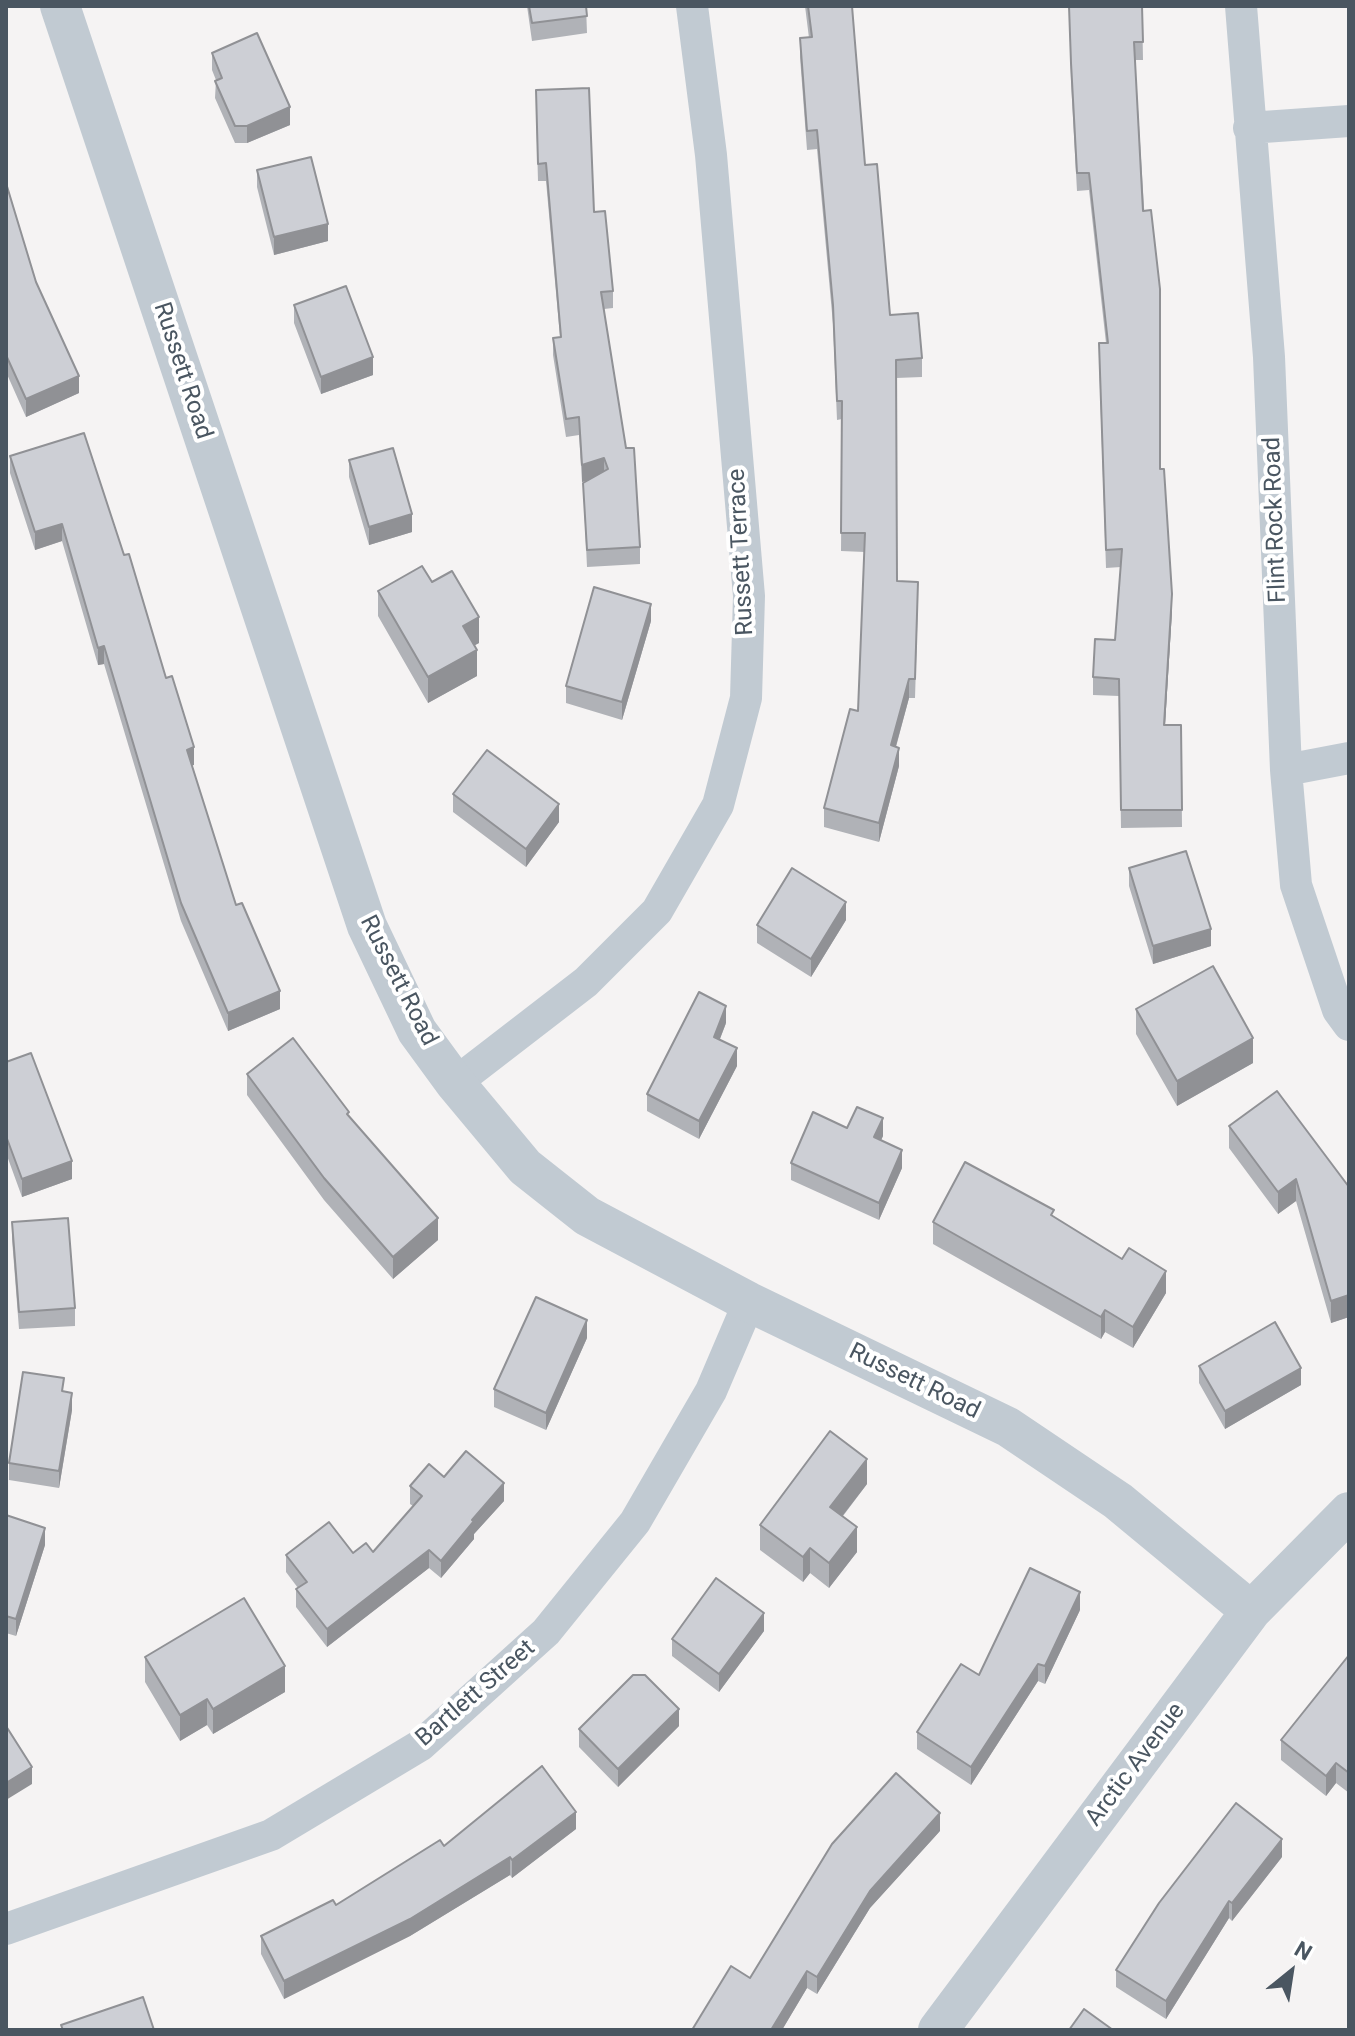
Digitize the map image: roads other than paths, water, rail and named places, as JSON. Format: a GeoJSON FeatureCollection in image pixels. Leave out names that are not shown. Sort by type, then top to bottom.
{"type":"FeatureCollection","features":[{"type":"Feature","properties":{"kind":"street","name":"Russett Road"},"geometry":{"type":"LineString","coordinates":[[60,6],[367,926],[417,1031],[455,1083],[525,1167],[587,1216],[749,1302],[1008,1427],[1118,1501],[1251,1611]]}},
{"type":"Feature","properties":{"kind":"street","name":"Russett Terrace"},"geometry":{"type":"LineString","coordinates":[[455,1083],[586,982],[657,911],[718,805],[746,698],[749,596],[711,155],[692,6]]}},
{"type":"Feature","properties":{"kind":"street","name":"Flint Rock Road"},"geometry":{"type":"LineString","coordinates":[[1241,6],[1269,357],[1286,770],[1296,885],[1338,1010],[1349,1025]]}},
{"type":"Feature","properties":{"kind":"street"},"geometry":{"type":"LineString","coordinates":[[1249,128],[1349,121]]}},
{"type":"Feature","properties":{"kind":"street"},"geometry":{"type":"LineString","coordinates":[[1286,770],[1349,758]]}},
{"type":"Feature","properties":{"kind":"street","name":"Bartlett Street"},"geometry":{"type":"LineString","coordinates":[[6,1929],[271,1835],[421,1745],[546,1632],[635,1522],[711,1391],[749,1302]]}},
{"type":"Feature","properties":{"kind":"street","name":"Arctic Avenue"},"geometry":{"type":"LineString","coordinates":[[938,2030],[1251,1611],[1349,1512]]}}]}
